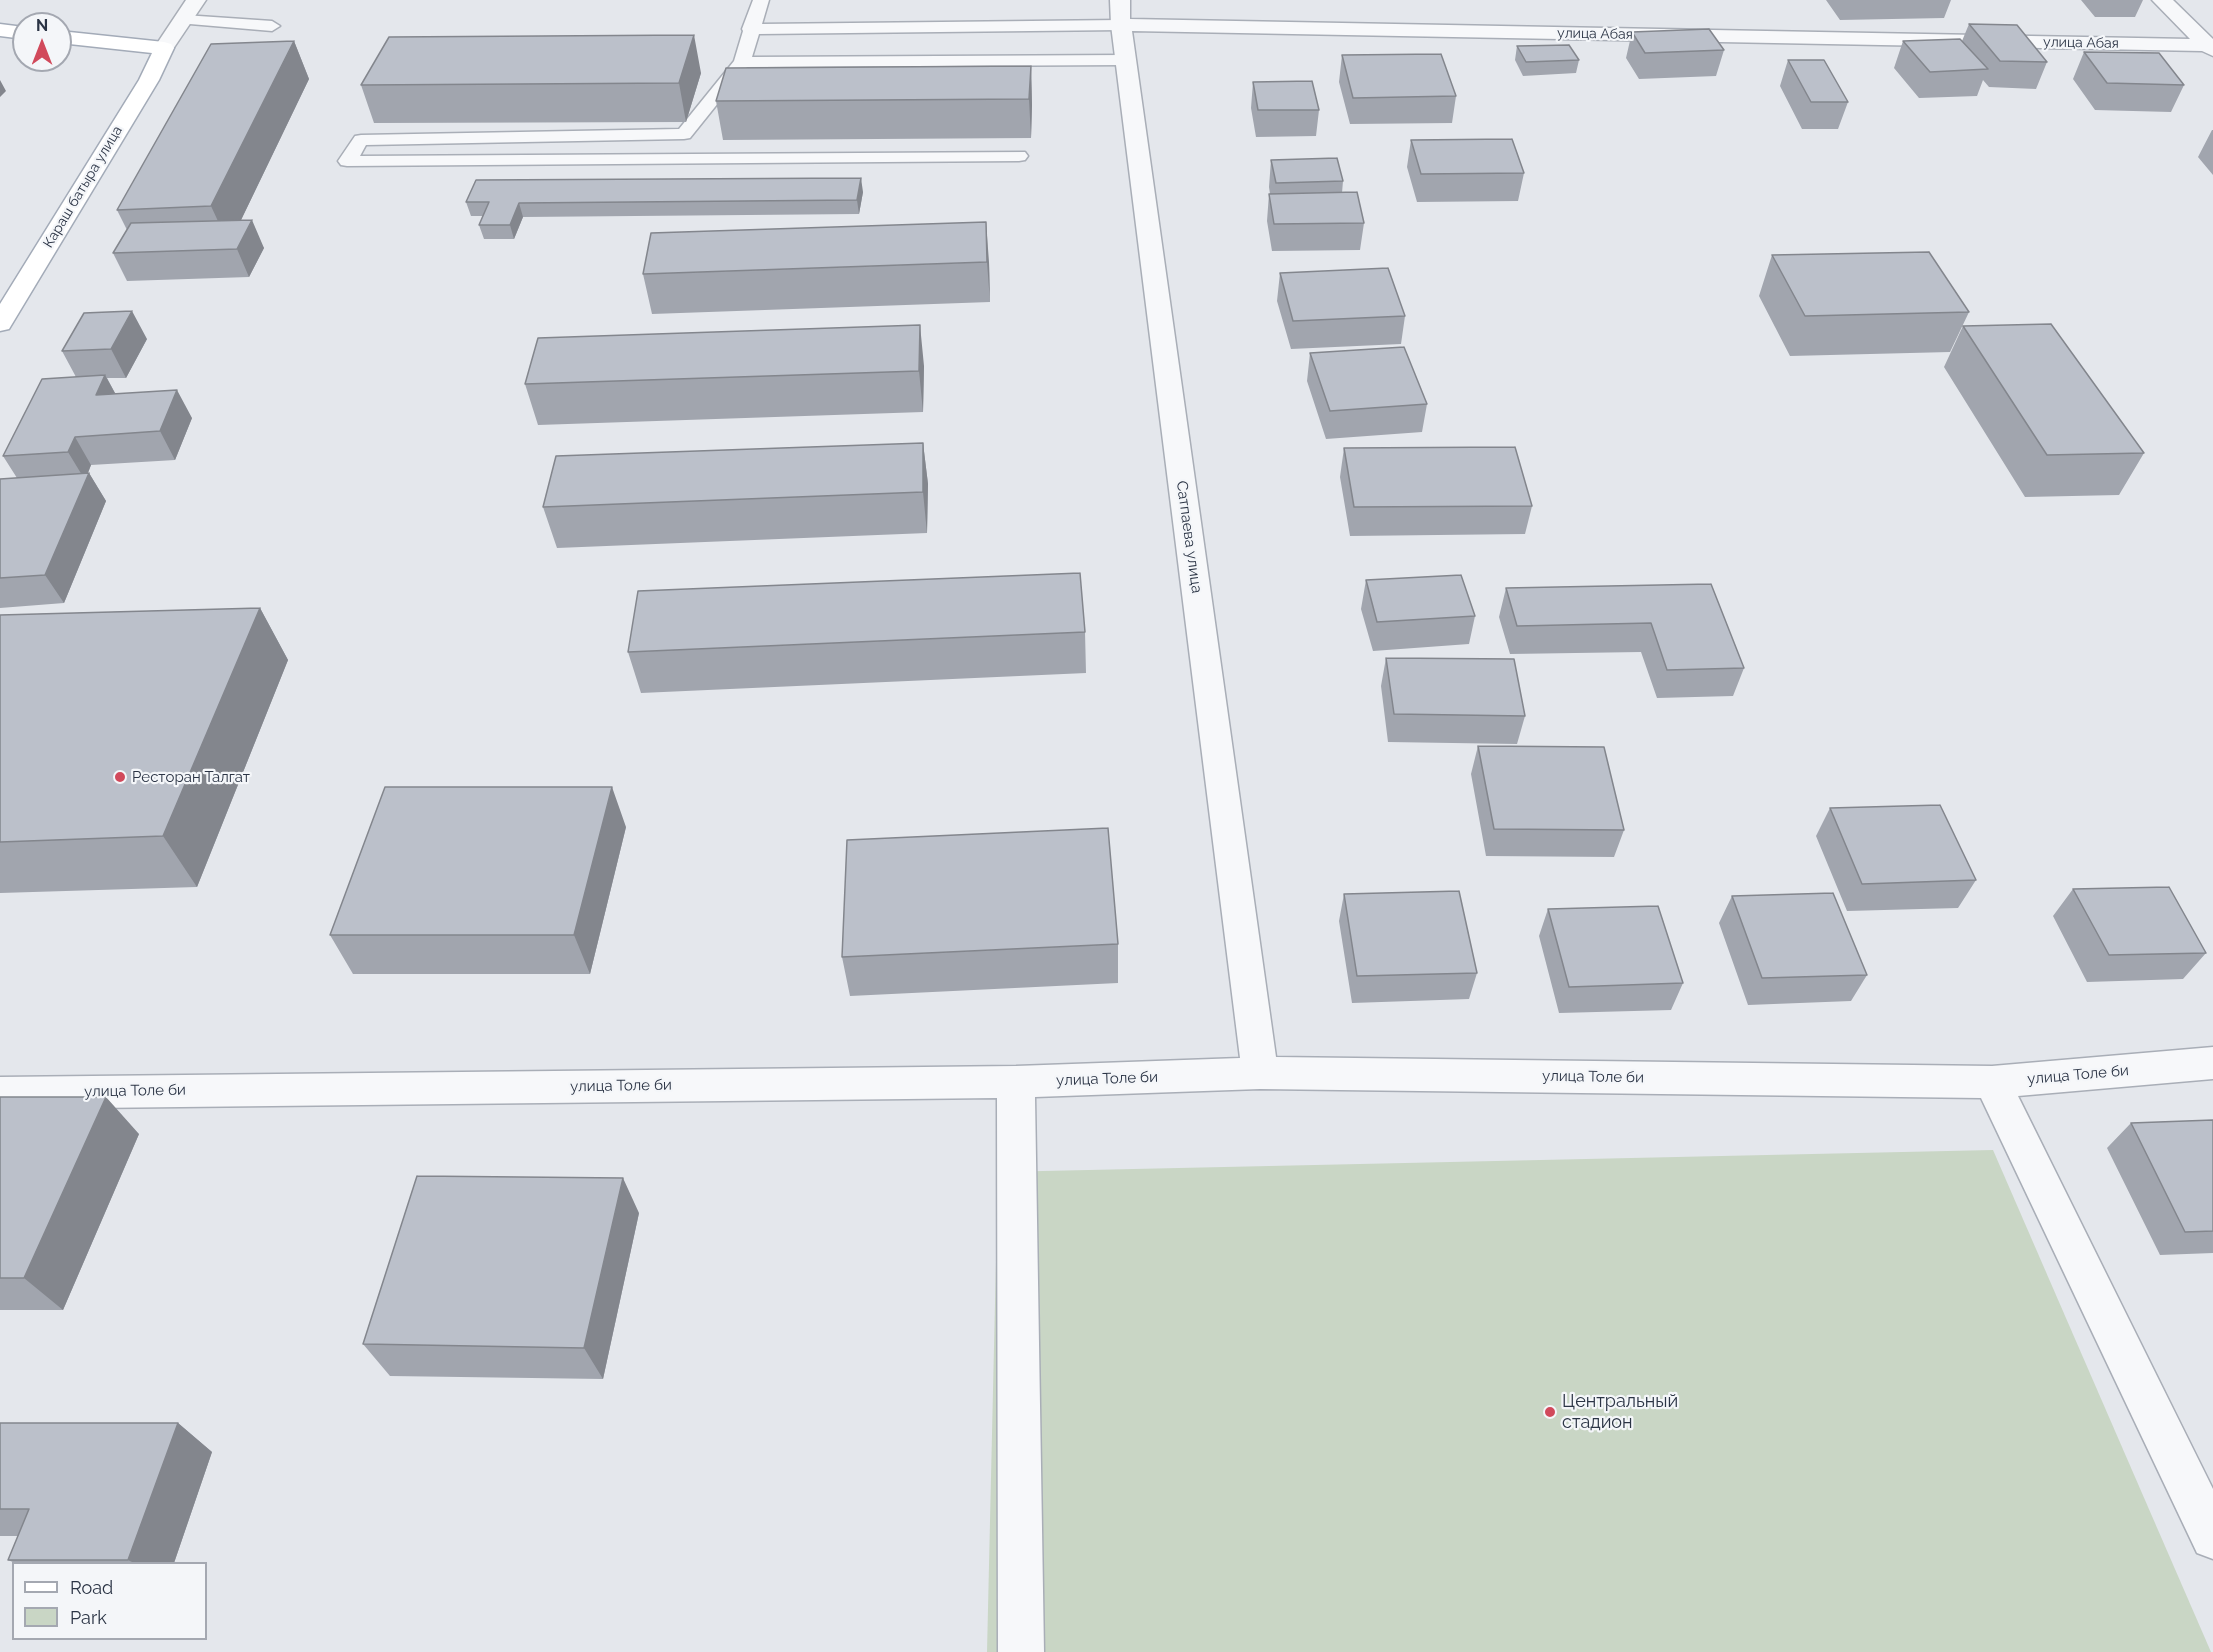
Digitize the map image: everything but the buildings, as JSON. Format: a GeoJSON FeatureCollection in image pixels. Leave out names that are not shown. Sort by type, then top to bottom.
{"type":"FeatureCollection","features":[{"type":"Feature","properties":{"kind":"main road"},"geometry":{"type":"LineString","coordinates":[[72,38],[164,48]]}},
{"type":"Feature","properties":{"kind":"main road","name":"Караш батыра улица"},"geometry":{"type":"LineString","coordinates":[[0,324],[149,80],[164,48]]}},
{"type":"Feature","properties":{"kind":"street","name":"Караш батыра улица"},"geometry":{"type":"LineString","coordinates":[[164,48],[196,0]]}},
{"type":"Feature","properties":{"kind":"street"},"geometry":{"type":"LineString","coordinates":[[2162,0],[2211,47]]}},
{"type":"Feature","properties":{"kind":"street","name":"улица Абая"},"geometry":{"type":"LineString","coordinates":[[1120,12],[2211,47]]}},
{"type":"Feature","properties":{"kind":"street","name":"Сатпаева улица"},"geometry":{"type":"LineString","coordinates":[[1120,12],[1260,1073]]}},
{"type":"Feature","properties":{"kind":"street","name":"улица Толе би"},"geometry":{"type":"LineString","coordinates":[[0,1093],[1016,1082],[1260,1073],[1992,1082],[2213,1063]]}},
{"type":"Feature","properties":{"kind":"street"},"geometry":{"type":"LineString","coordinates":[[1016,1082],[1021,1652]]}},
{"type":"Feature","properties":{"kind":"street"},"geometry":{"type":"LineString","coordinates":[[1992,1082],[2213,1537]]}},
{"type":"Feature","properties":{"kind":"lane"},"geometry":{"type":"LineString","coordinates":[[761,0],[750,29],[742,62],[684,134],[361,140],[347,161],[1020,156]]}},
{"type":"Feature","properties":{"kind":"lane"},"geometry":{"type":"LineString","coordinates":[[750,29],[1120,12]]}},
{"type":"Feature","properties":{"kind":"lane"},"geometry":{"type":"LineString","coordinates":[[184,20],[272,26]]}},
{"type":"Feature","properties":{"kind":"lane"},"geometry":{"type":"LineString","coordinates":[[742,62],[1125,60]]}},
{"type":"Feature","properties":{"kind":"green space","name":"Центральный стадион"},"geometry":{"type":"Polygon","coordinates":[[[1993,1150],[2211,1652],[987,1652],[998,1172],[1993,1150]]]}},
{"type":"Feature","properties":{"kind":"place","name":"Ресторан Талгат"},"geometry":{"type":"Point","coordinates":[120,777]}},
{"type":"Feature","properties":{"kind":"place","name":"Центральный стадион"},"geometry":{"type":"Point","coordinates":[1550,1412]}}]}
